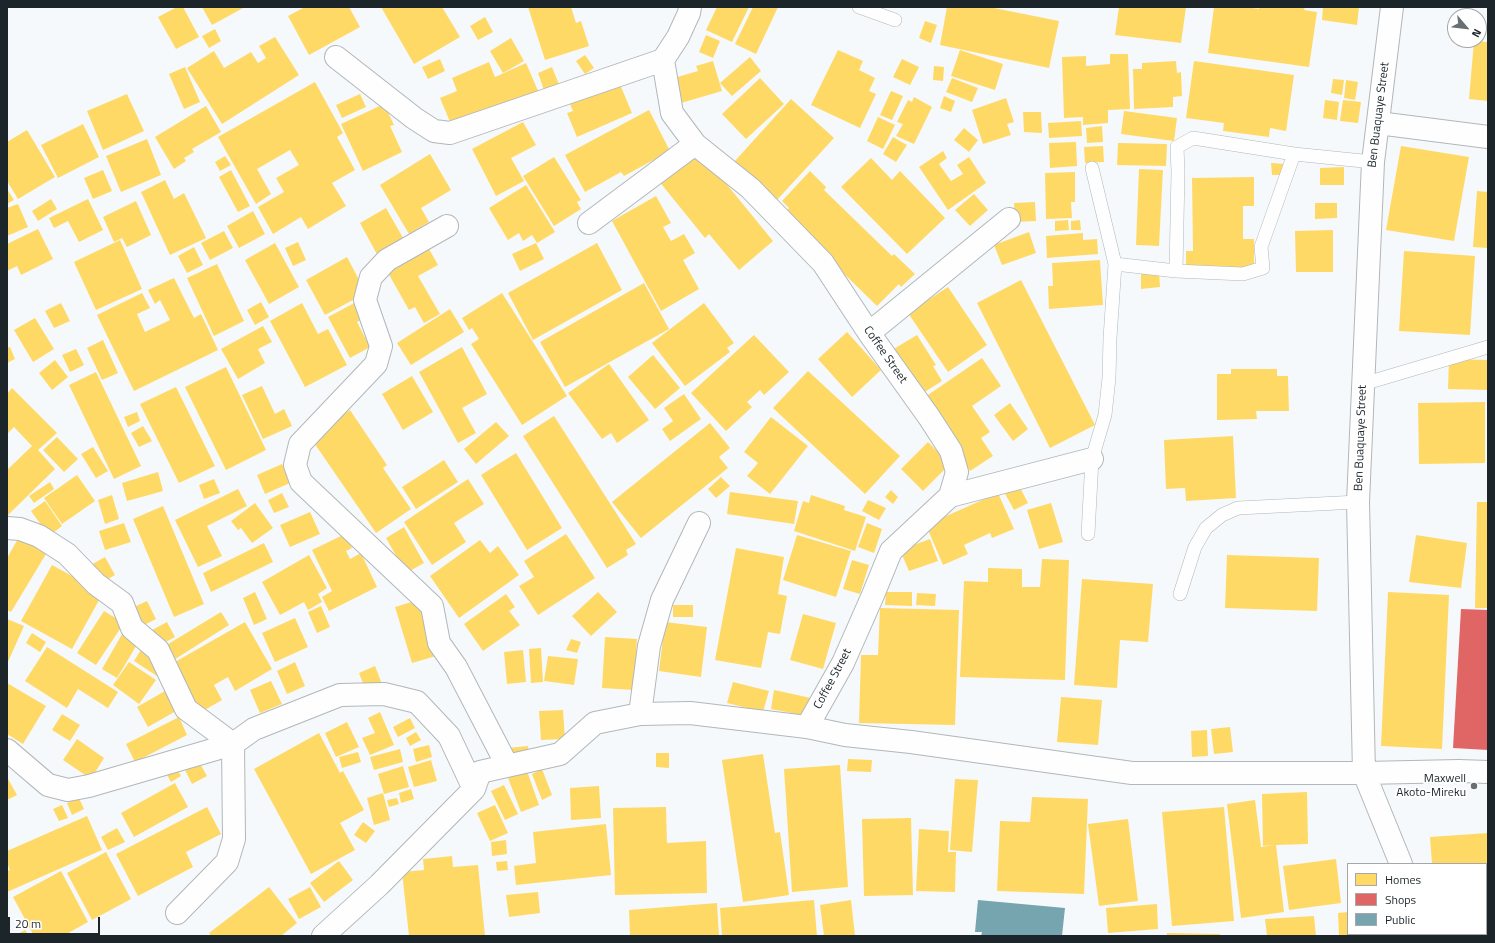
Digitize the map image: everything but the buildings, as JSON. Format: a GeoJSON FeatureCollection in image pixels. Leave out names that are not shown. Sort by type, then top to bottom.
{"type":"FeatureCollection","features":[{"type":"Feature","properties":{"kind":"street"},"geometry":{"type":"LineString","coordinates":[[336,57],[414,118],[434,131],[450,133],[663,60],[678,37],[689,13],[690,7]]}},
{"type":"Feature","properties":{"kind":"street","name":"Ben Buaquaye Street"},"geometry":{"type":"LineString","coordinates":[[1392,7],[1373,162],[1358,502],[1364,773],[1401,863]]}},
{"type":"Feature","properties":{"kind":"street","name":"Coffee Street"},"geometry":{"type":"LineString","coordinates":[[663,60],[672,113],[695,144],[750,188],[823,263],[951,451],[957,472],[950,496],[891,550],[873,596],[843,663],[807,727]]}},
{"type":"Feature","properties":{"kind":"street"},"geometry":{"type":"LineString","coordinates":[[1378,123],[1488,137]]}},
{"type":"Feature","properties":{"kind":"street"},"geometry":{"type":"LineString","coordinates":[[589,223],[695,144]]}},
{"type":"Feature","properties":{"kind":"street"},"geometry":{"type":"LineString","coordinates":[[869,332],[1009,219]]}},
{"type":"Feature","properties":{"kind":"street"},"geometry":{"type":"LineString","coordinates":[[447,226],[387,260],[371,277],[365,300],[381,346],[376,364],[300,444],[295,465],[301,482],[432,606],[439,643],[456,667],[507,765]]}},
{"type":"Feature","properties":{"kind":"street"},"geometry":{"type":"LineString","coordinates":[[950,496],[1092,459]]}},
{"type":"Feature","properties":{"kind":"street"},"geometry":{"type":"LineString","coordinates":[[640,714],[649,646],[662,600],[698,523]]}},
{"type":"Feature","properties":{"kind":"street"},"geometry":{"type":"LineString","coordinates":[[7,528],[20,529],[39,536],[67,554],[96,584],[122,603],[132,628],[158,650],[186,709],[233,744]]}},
{"type":"Feature","properties":{"kind":"street"},"geometry":{"type":"LineString","coordinates":[[7,750],[48,785],[68,790],[89,786],[233,744],[254,729],[340,695],[384,694],[416,702],[449,736],[474,789]]}},
{"type":"Feature","properties":{"kind":"street"},"geometry":{"type":"LineString","coordinates":[[323,936],[379,885],[474,789],[480,772],[560,754],[595,723],[640,714],[690,713],[807,727],[845,735],[911,742],[1132,773],[1488,772]]}},
{"type":"Feature","properties":{"kind":"street"},"geometry":{"type":"LineString","coordinates":[[177,913],[227,862],[234,839],[233,744]]}},
{"type":"Feature","properties":{"kind":"lane"},"geometry":{"type":"LineString","coordinates":[[859,7],[895,20]]}},
{"type":"Feature","properties":{"kind":"lane"},"geometry":{"type":"LineString","coordinates":[[1176,271],[1178,172],[1177,146],[1193,138],[1294,154],[1373,162]]}},
{"type":"Feature","properties":{"kind":"lane"},"geometry":{"type":"LineString","coordinates":[[1115,264],[1176,271],[1243,274],[1263,268],[1261,247],[1294,154]]}},
{"type":"Feature","properties":{"kind":"lane"},"geometry":{"type":"LineString","coordinates":[[1088,534],[1092,459],[1105,415],[1108,393],[1115,264],[1092,168]]}},
{"type":"Feature","properties":{"kind":"lane"},"geometry":{"type":"LineString","coordinates":[[1363,384],[1488,347]]}},
{"type":"Feature","properties":{"kind":"lane"},"geometry":{"type":"LineString","coordinates":[[1180,594],[1194,547],[1206,528],[1222,515],[1238,508],[1358,502]]}},
{"type":"Feature","properties":{"kind":"place","name":"Maxwell Akoto-Mireku"},"geometry":{"type":"Point","coordinates":[1474,786]}}]}
